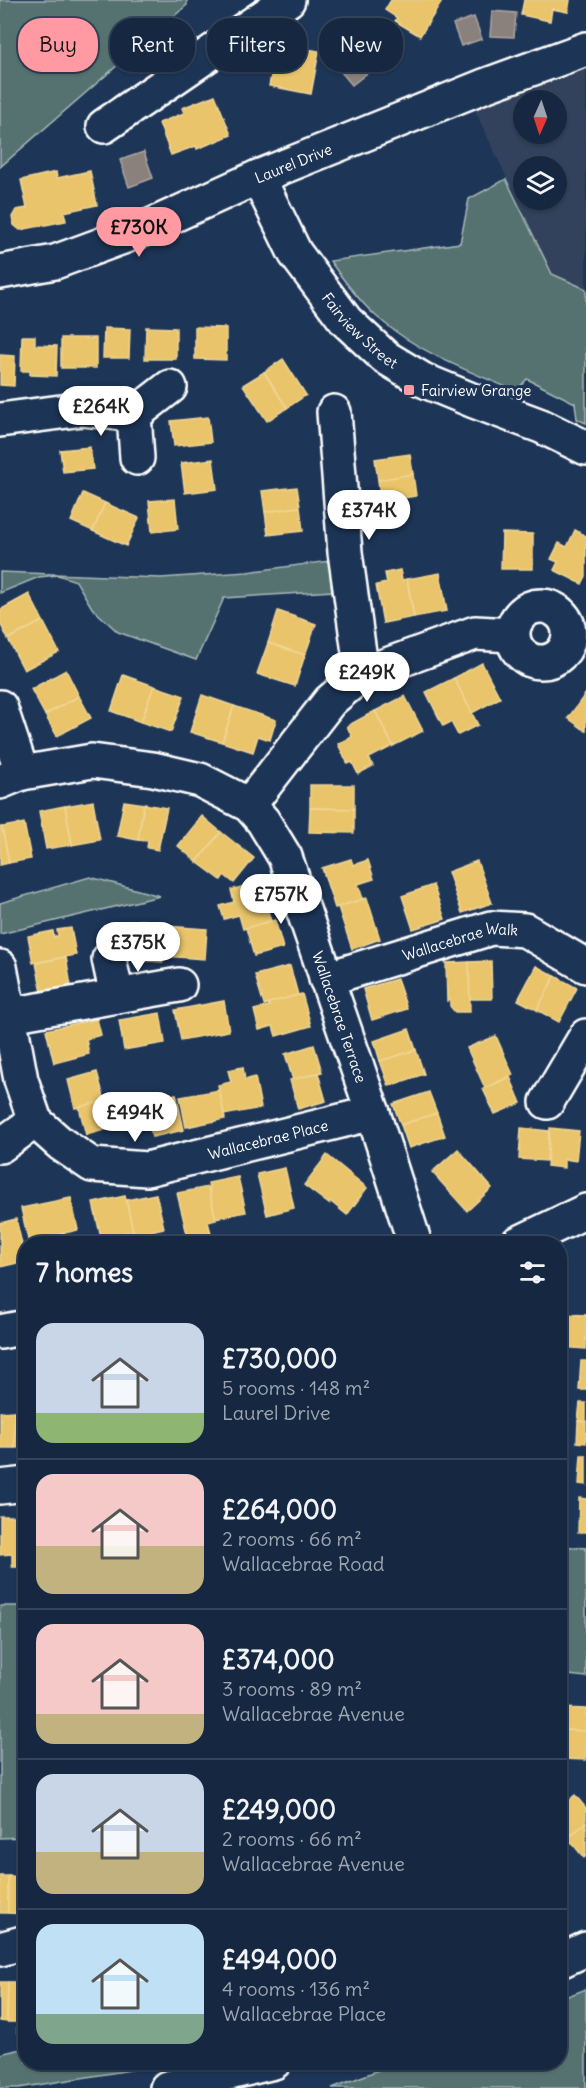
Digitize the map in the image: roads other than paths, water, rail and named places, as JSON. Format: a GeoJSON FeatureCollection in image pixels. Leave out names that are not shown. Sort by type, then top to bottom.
{"type":"FeatureCollection","features":[{"type":"Feature","properties":{"kind":"street"},"geometry":{"type":"LineString","coordinates":[[104,126],[288,0]]}},
{"type":"Feature","properties":{"kind":"street","name":"Laurel Drive"},"geometry":{"type":"LineString","coordinates":[[0,272],[55,262],[139,231],[258,177],[484,86],[586,49]]}},
{"type":"Feature","properties":{"kind":"street","name":"Fairview Street"},"geometry":{"type":"LineString","coordinates":[[258,177],[295,253],[346,321],[385,357],[423,380],[541,426],[586,448]]}},
{"type":"Feature","properties":{"kind":"street"},"geometry":{"type":"LineString","coordinates":[[0,420],[83,409],[134,415],[170,387]]}},
{"type":"Feature","properties":{"kind":"street"},"geometry":{"type":"LineString","coordinates":[[334,412],[345,552],[362,674]]}},
{"type":"Feature","properties":{"kind":"street"},"geometry":{"type":"LineString","coordinates":[[134,415],[137,458]]}},
{"type":"Feature","properties":{"kind":"street"},"geometry":{"type":"LineString","coordinates":[[249,805],[330,701],[362,674],[475,633],[512,634]]}},
{"type":"Feature","properties":{"kind":"street"},"geometry":{"type":"LineString","coordinates":[[0,707],[11,778]]}},
{"type":"Feature","properties":{"kind":"street","name":"Wallacebrae Terrace"},"geometry":{"type":"LineString","coordinates":[[11,778],[92,761],[153,769],[200,780],[249,805],[263,821],[285,857],[373,1113],[412,1236]]}},
{"type":"Feature","properties":{"kind":"street","name":"Wallacebrae Walk"},"geometry":{"type":"LineString","coordinates":[[326,979],[491,928],[525,930],[586,966]]}},
{"type":"Feature","properties":{"kind":"street"},"geometry":{"type":"LineString","coordinates":[[109,959],[117,996]]}},
{"type":"Feature","properties":{"kind":"street","name":"Wallacebrae Place"},"geometry":{"type":"LineString","coordinates":[[0,967],[21,1080],[35,1121],[61,1144],[92,1165],[147,1169],[373,1113]]}},
{"type":"Feature","properties":{"kind":"street"},"geometry":{"type":"LineString","coordinates":[[10,1015],[179,985]]}},
{"type":"Feature","properties":{"kind":"street"},"geometry":{"type":"LineString","coordinates":[[547,1102],[586,1036]]}},
{"type":"Feature","properties":{"kind":"street"},"geometry":{"type":"LineString","coordinates":[[0,1146],[35,1121]]}},
{"type":"Feature","properties":{"kind":"street"},"geometry":{"type":"LineString","coordinates":[[539,1236],[583,1220]]}},
{"type":"Feature","properties":{"kind":"street"},"geometry":{"type":"LineString","coordinates":[[0,1332],[18,1329]]}},
{"type":"Feature","properties":{"kind":"street"},"geometry":{"type":"LineString","coordinates":[[0,1487],[18,1485]]}},
{"type":"Feature","properties":{"kind":"street"},"geometry":{"type":"LineString","coordinates":[[0,1949],[18,1944]]}},
{"type":"Feature","properties":{"kind":"street"},"geometry":{"type":"LineString","coordinates":[[567,1958],[586,1949]]}},
{"type":"Feature","properties":{"kind":"street"},"geometry":{"type":"LineString","coordinates":[[167,2088],[241,2070]]}},
{"type":"Feature","properties":{"kind":"place","name":"Fairview Grange"},"geometry":{"type":"Point","coordinates":[409,390]}}]}
